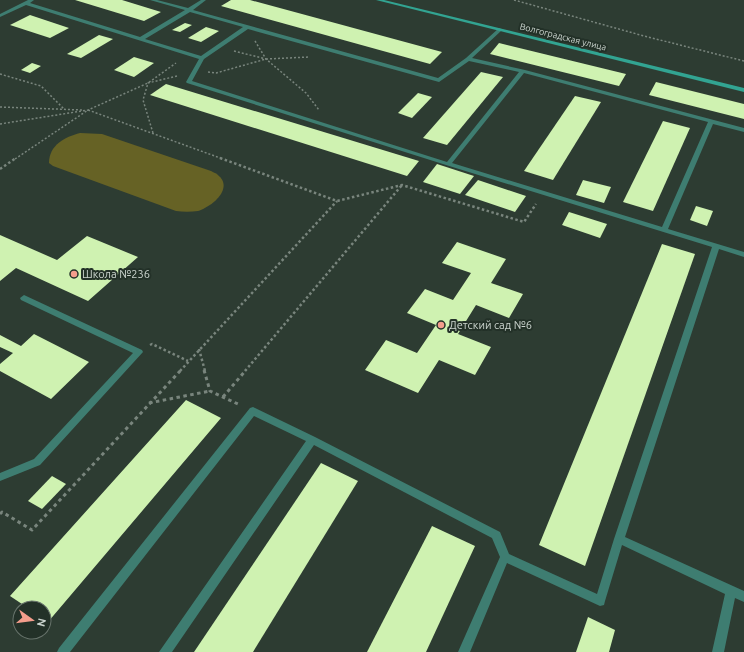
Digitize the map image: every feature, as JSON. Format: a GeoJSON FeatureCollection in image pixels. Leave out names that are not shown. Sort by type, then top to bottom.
{"type":"FeatureCollection","features":[{"type":"Feature","properties":{"kind":"street","name":"Волгоградская улица"},"geometry":{"type":"LineString","coordinates":[[378,0],[744,90]]}},
{"type":"Feature","properties":{"kind":"lane"},"geometry":{"type":"LineString","coordinates":[[0,16],[32,0]]}},
{"type":"Feature","properties":{"kind":"lane"},"geometry":{"type":"LineString","coordinates":[[152,0],[439,80],[468,59],[499,30]]}},
{"type":"Feature","properties":{"kind":"lane"},"geometry":{"type":"LineString","coordinates":[[141,39],[204,0]]}},
{"type":"Feature","properties":{"kind":"lane"},"geometry":{"type":"LineString","coordinates":[[26,3],[202,58]]}},
{"type":"Feature","properties":{"kind":"lane"},"geometry":{"type":"LineString","coordinates":[[247,27],[217,46],[202,58],[189,82],[448,164],[744,255]]}},
{"type":"Feature","properties":{"kind":"lane"},"geometry":{"type":"LineString","coordinates":[[468,59],[744,130]]}},
{"type":"Feature","properties":{"kind":"lane"},"geometry":{"type":"LineString","coordinates":[[448,164],[523,72]]}},
{"type":"Feature","properties":{"kind":"lane"},"geometry":{"type":"LineString","coordinates":[[664,230],[711,122]]}},
{"type":"Feature","properties":{"kind":"lane"},"geometry":{"type":"LineString","coordinates":[[63,652],[253,411],[496,535],[505,557],[600,601],[716,246]]}},
{"type":"Feature","properties":{"kind":"lane"},"geometry":{"type":"LineString","coordinates":[[0,476],[37,462],[139,352],[24,298]]}},
{"type":"Feature","properties":{"kind":"lane"},"geometry":{"type":"LineString","coordinates":[[165,652],[312,440]]}},
{"type":"Feature","properties":{"kind":"lane"},"geometry":{"type":"LineString","coordinates":[[619,539],[744,597]]}},
{"type":"Feature","properties":{"kind":"lane"},"geometry":{"type":"LineString","coordinates":[[464,652],[505,557]]}},
{"type":"Feature","properties":{"kind":"lane"},"geometry":{"type":"LineString","coordinates":[[718,652],[731,590]]}},
{"type":"Feature","properties":{"kind":"path"},"geometry":{"type":"LineString","coordinates":[[514,0],[644,36],[744,61]]}},
{"type":"Feature","properties":{"kind":"path"},"geometry":{"type":"LineString","coordinates":[[247,27],[266,59],[306,93],[333,128]]}},
{"type":"Feature","properties":{"kind":"path"},"geometry":{"type":"LineString","coordinates":[[217,46],[266,59]]}},
{"type":"Feature","properties":{"kind":"path"},"geometry":{"type":"LineString","coordinates":[[154,134],[143,100],[148,83],[189,54]]}},
{"type":"Feature","properties":{"kind":"path"},"geometry":{"type":"LineString","coordinates":[[0,168],[88,110],[148,83],[195,71],[216,73],[266,59],[313,57]]}},
{"type":"Feature","properties":{"kind":"path"},"geometry":{"type":"LineString","coordinates":[[0,74],[41,86],[64,109]]}},
{"type":"Feature","properties":{"kind":"path"},"geometry":{"type":"LineString","coordinates":[[0,107],[88,110],[338,201]]}},
{"type":"Feature","properties":{"kind":"path"},"geometry":{"type":"LineString","coordinates":[[0,124],[88,110]]}},
{"type":"Feature","properties":{"kind":"path"},"geometry":{"type":"LineString","coordinates":[[223,397],[402,185]]}},
{"type":"Feature","properties":{"kind":"path"},"geometry":{"type":"LineString","coordinates":[[0,514],[2,512],[32,530],[199,348],[338,201],[402,185],[524,222],[542,193]]}},
{"type":"Feature","properties":{"kind":"path"},"geometry":{"type":"LineString","coordinates":[[139,352],[152,344],[188,361]]}},
{"type":"Feature","properties":{"kind":"path"},"geometry":{"type":"LineString","coordinates":[[199,348],[210,391]]}},
{"type":"Feature","properties":{"kind":"path"},"geometry":{"type":"LineString","coordinates":[[149,403],[210,391],[253,411]]}},
{"type":"Feature","properties":{"kind":"shaded area"},"geometry":{"type":"Polygon","coordinates":[[[80,133],[102,134],[211,171],[219,176],[223,181],[221,193],[211,204],[198,211],[176,211],[53,166],[49,163],[52,151],[59,143],[80,133]]]}},
{"type":"Feature","properties":{"kind":"building"},"geometry":{"type":"Polygon","coordinates":[[[75,0],[122,0],[161,12],[144,21],[75,0]]]}},
{"type":"Feature","properties":{"kind":"building"},"geometry":{"type":"Polygon","coordinates":[[[231,0],[250,0],[442,52],[430,64],[221,6],[231,0]]]}},
{"type":"Feature","properties":{"kind":"building"},"geometry":{"type":"Polygon","coordinates":[[[30,15],[69,28],[50,38],[10,25],[30,15]]]}},
{"type":"Feature","properties":{"kind":"building"},"geometry":{"type":"Polygon","coordinates":[[[185,23],[192,25],[180,32],[172,30],[185,23]]]}},
{"type":"Feature","properties":{"kind":"building"},"geometry":{"type":"Polygon","coordinates":[[[206,27],[219,31],[201,42],[188,38],[206,27]]]}},
{"type":"Feature","properties":{"kind":"building"},"geometry":{"type":"Polygon","coordinates":[[[99,35],[113,39],[81,58],[67,54],[99,35]]]}},
{"type":"Feature","properties":{"kind":"building"},"geometry":{"type":"Polygon","coordinates":[[[499,43],[626,74],[619,86],[490,54],[499,43]]]}},
{"type":"Feature","properties":{"kind":"building"},"geometry":{"type":"Polygon","coordinates":[[[134,57],[154,63],[134,77],[114,70],[134,57]]]}},
{"type":"Feature","properties":{"kind":"building"},"geometry":{"type":"Polygon","coordinates":[[[32,63],[41,66],[30,73],[21,70],[32,63]]]}},
{"type":"Feature","properties":{"kind":"building"},"geometry":{"type":"Polygon","coordinates":[[[481,72],[503,77],[447,145],[423,138],[481,72]]]}},
{"type":"Feature","properties":{"kind":"building"},"geometry":{"type":"Polygon","coordinates":[[[656,82],[744,104],[744,119],[649,95],[656,82]]]}},
{"type":"Feature","properties":{"kind":"building"},"geometry":{"type":"Polygon","coordinates":[[[166,84],[419,161],[407,176],[150,95],[166,84]]]}},
{"type":"Feature","properties":{"kind":"building"},"geometry":{"type":"Polygon","coordinates":[[[418,93],[432,97],[412,118],[398,113],[418,93]]]}},
{"type":"Feature","properties":{"kind":"building"},"geometry":{"type":"Polygon","coordinates":[[[575,96],[601,102],[553,180],[524,171],[575,96]]]}},
{"type":"Feature","properties":{"kind":"building"},"geometry":{"type":"Polygon","coordinates":[[[663,121],[690,128],[653,211],[623,202],[663,121]]]}},
{"type":"Feature","properties":{"kind":"building"},"geometry":{"type":"Polygon","coordinates":[[[437,164],[474,176],[460,194],[423,182],[437,164]]]}},
{"type":"Feature","properties":{"kind":"building"},"geometry":{"type":"Polygon","coordinates":[[[478,180],[526,196],[515,212],[465,195],[478,180]]]}},
{"type":"Feature","properties":{"kind":"building"},"geometry":{"type":"Polygon","coordinates":[[[583,180],[611,187],[604,203],[576,195],[583,180]]]}},
{"type":"Feature","properties":{"kind":"building"},"geometry":{"type":"Polygon","coordinates":[[[696,206],[713,211],[707,226],[690,220],[696,206]]]}},
{"type":"Feature","properties":{"kind":"building"},"geometry":{"type":"Polygon","coordinates":[[[569,212],[607,224],[600,238],[562,225],[569,212]]]}},
{"type":"Feature","properties":{"kind":"building","name":"Школа №236"},"geometry":{"type":"Polygon","coordinates":[[[0,235],[57,260],[87,236],[138,257],[88,301],[16,268],[0,281],[0,235]]]}},
{"type":"Feature","properties":{"kind":"building"},"geometry":{"type":"Polygon","coordinates":[[[457,242],[506,259],[491,283],[523,294],[509,318],[476,305],[458,334],[491,347],[475,375],[439,360],[418,393],[365,370],[386,340],[417,353],[436,325],[407,313],[425,289],[453,300],[471,273],[442,263],[457,242]]]}},
{"type":"Feature","properties":{"kind":"building"},"geometry":{"type":"Polygon","coordinates":[[[662,244],[695,254],[585,566],[539,545],[662,244]]]}},
{"type":"Feature","properties":{"kind":"building"},"geometry":{"type":"Polygon","coordinates":[[[34,334],[89,362],[51,399],[0,371],[0,364],[13,353],[0,347],[0,335],[21,346],[34,334]]]}},
{"type":"Feature","properties":{"kind":"building"},"geometry":{"type":"Polygon","coordinates":[[[186,400],[221,418],[52,617],[52,600],[16,600],[10,596],[186,400]]]}},
{"type":"Feature","properties":{"kind":"building"},"geometry":{"type":"Polygon","coordinates":[[[321,463],[358,481],[253,652],[194,652],[321,463]]]}},
{"type":"Feature","properties":{"kind":"building"},"geometry":{"type":"Polygon","coordinates":[[[52,476],[66,484],[42,509],[28,501],[52,476]]]}},
{"type":"Feature","properties":{"kind":"building"},"geometry":{"type":"Polygon","coordinates":[[[432,526],[475,546],[426,652],[367,652],[432,526]]]}},
{"type":"Feature","properties":{"kind":"building"},"geometry":{"type":"Polygon","coordinates":[[[588,617],[615,630],[609,652],[576,652],[588,617]]]}},
{"type":"Feature","properties":{"kind":"place","name":"Школа №236"},"geometry":{"type":"Point","coordinates":[74,274]}},
{"type":"Feature","properties":{"kind":"place","name":"Детский сад №6"},"geometry":{"type":"Point","coordinates":[441,325]}}]}
